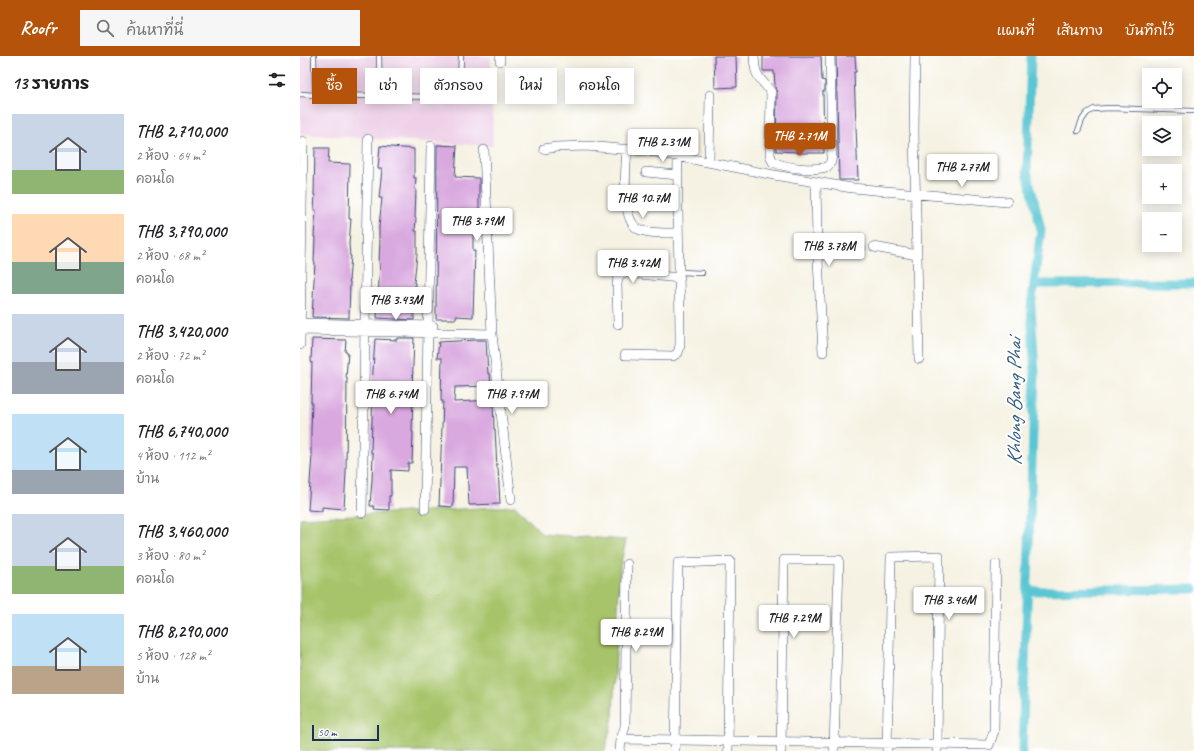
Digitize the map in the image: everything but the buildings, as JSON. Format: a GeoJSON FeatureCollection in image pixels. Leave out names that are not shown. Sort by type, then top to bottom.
{"type":"FeatureCollection","features":[{"type":"Feature","properties":{"kind":"street"},"geometry":{"type":"LineString","coordinates":[[754,56],[755,68],[758,77],[771,92],[770,155],[773,162],[791,167],[822,169],[828,167],[831,162],[832,151],[830,56]]}},
{"type":"Feature","properties":{"kind":"street"},"geometry":{"type":"LineString","coordinates":[[915,56],[919,359]]}},
{"type":"Feature","properties":{"kind":"street"},"geometry":{"type":"LineString","coordinates":[[709,162],[710,95]]}},
{"type":"Feature","properties":{"kind":"street"},"geometry":{"type":"LineString","coordinates":[[362,513],[368,139]]}},
{"type":"Feature","properties":{"kind":"street"},"geometry":{"type":"LineString","coordinates":[[300,345],[303,141]]}},
{"type":"Feature","properties":{"kind":"street"},"geometry":{"type":"LineString","coordinates":[[425,509],[431,146]]}},
{"type":"Feature","properties":{"kind":"street"},"geometry":{"type":"LineString","coordinates":[[544,149],[586,146],[627,149],[678,156],[816,182],[916,194],[1007,202]]}},
{"type":"Feature","properties":{"kind":"street"},"geometry":{"type":"LineString","coordinates":[[627,149],[624,186],[627,204],[634,226],[645,231],[678,233]]}},
{"type":"Feature","properties":{"kind":"street"},"geometry":{"type":"LineString","coordinates":[[484,150],[491,330],[511,500]]}},
{"type":"Feature","properties":{"kind":"street"},"geometry":{"type":"LineString","coordinates":[[625,355],[667,357],[678,353],[680,345],[680,275],[678,233],[678,156]]}},
{"type":"Feature","properties":{"kind":"street"},"geometry":{"type":"LineString","coordinates":[[646,172],[678,175]]}},
{"type":"Feature","properties":{"kind":"street"},"geometry":{"type":"LineString","coordinates":[[816,182],[817,242],[823,352]]}},
{"type":"Feature","properties":{"kind":"street"},"geometry":{"type":"LineString","coordinates":[[817,242],[861,248]]}},
{"type":"Feature","properties":{"kind":"street"},"geometry":{"type":"LineString","coordinates":[[874,247],[917,254]]}},
{"type":"Feature","properties":{"kind":"street"},"geometry":{"type":"LineString","coordinates":[[618,324],[617,284],[618,278],[621,274],[680,275]]}},
{"type":"Feature","properties":{"kind":"street"},"geometry":{"type":"LineString","coordinates":[[300,327],[491,330]]}},
{"type":"Feature","properties":{"kind":"street"},"geometry":{"type":"LineString","coordinates":[[888,747],[891,557],[940,556],[937,748]]}},
{"type":"Feature","properties":{"kind":"street"},"geometry":{"type":"LineString","coordinates":[[782,747],[784,560],[839,560],[835,747]]}},
{"type":"Feature","properties":{"kind":"street"},"geometry":{"type":"LineString","coordinates":[[676,751],[678,563],[730,561],[728,751]]}},
{"type":"Feature","properties":{"kind":"street"},"geometry":{"type":"LineString","coordinates":[[620,751],[624,727],[627,564]]}},
{"type":"Feature","properties":{"kind":"street"},"geometry":{"type":"LineString","coordinates":[[621,739],[728,741],[782,747],[989,748],[994,731],[996,564]]}},
{"type":"Feature","properties":{"kind":"lane"},"geometry":{"type":"LineString","coordinates":[[314,56],[314,68]]}},
{"type":"Feature","properties":{"kind":"lane"},"geometry":{"type":"LineString","coordinates":[[379,56],[379,68]]}},
{"type":"Feature","properties":{"kind":"lane"},"geometry":{"type":"LineString","coordinates":[[412,96],[445,97],[455,92],[460,84],[460,56]]}},
{"type":"Feature","properties":{"kind":"lane"},"geometry":{"type":"LineString","coordinates":[[300,94],[312,94]]}},
{"type":"Feature","properties":{"kind":"lane"},"geometry":{"type":"LineString","coordinates":[[1078,131],[1084,116],[1094,109],[1109,108],[1194,111]]}},
{"type":"Feature","properties":{"kind":"lane"},"geometry":{"type":"LineString","coordinates":[[680,275],[702,273]]}},
{"type":"Feature","properties":{"kind":"shaded area"},"geometry":{"type":"Polygon","coordinates":[[[300,56],[491,56],[491,68],[420,68],[420,104],[492,104],[493,146],[300,134],[300,56]]]}},
{"type":"Feature","properties":{"kind":"green space"},"geometry":{"type":"Polygon","coordinates":[[[516,506],[542,534],[626,540],[620,567],[613,717],[605,751],[300,751],[300,518],[516,506]]]}},
{"type":"Feature","properties":{"kind":"waterway","name":"Khlong Bang Phai"},"geometry":{"type":"LineString","coordinates":[[1022,751],[1035,374],[1031,307],[1041,230],[1027,171],[1031,56]]}},
{"type":"Feature","properties":{"kind":"waterway"},"geometry":{"type":"LineString","coordinates":[[1034,284],[1194,283]]}},
{"type":"Feature","properties":{"kind":"waterway"},"geometry":{"type":"LineString","coordinates":[[1028,591],[1194,589]]}}]}
